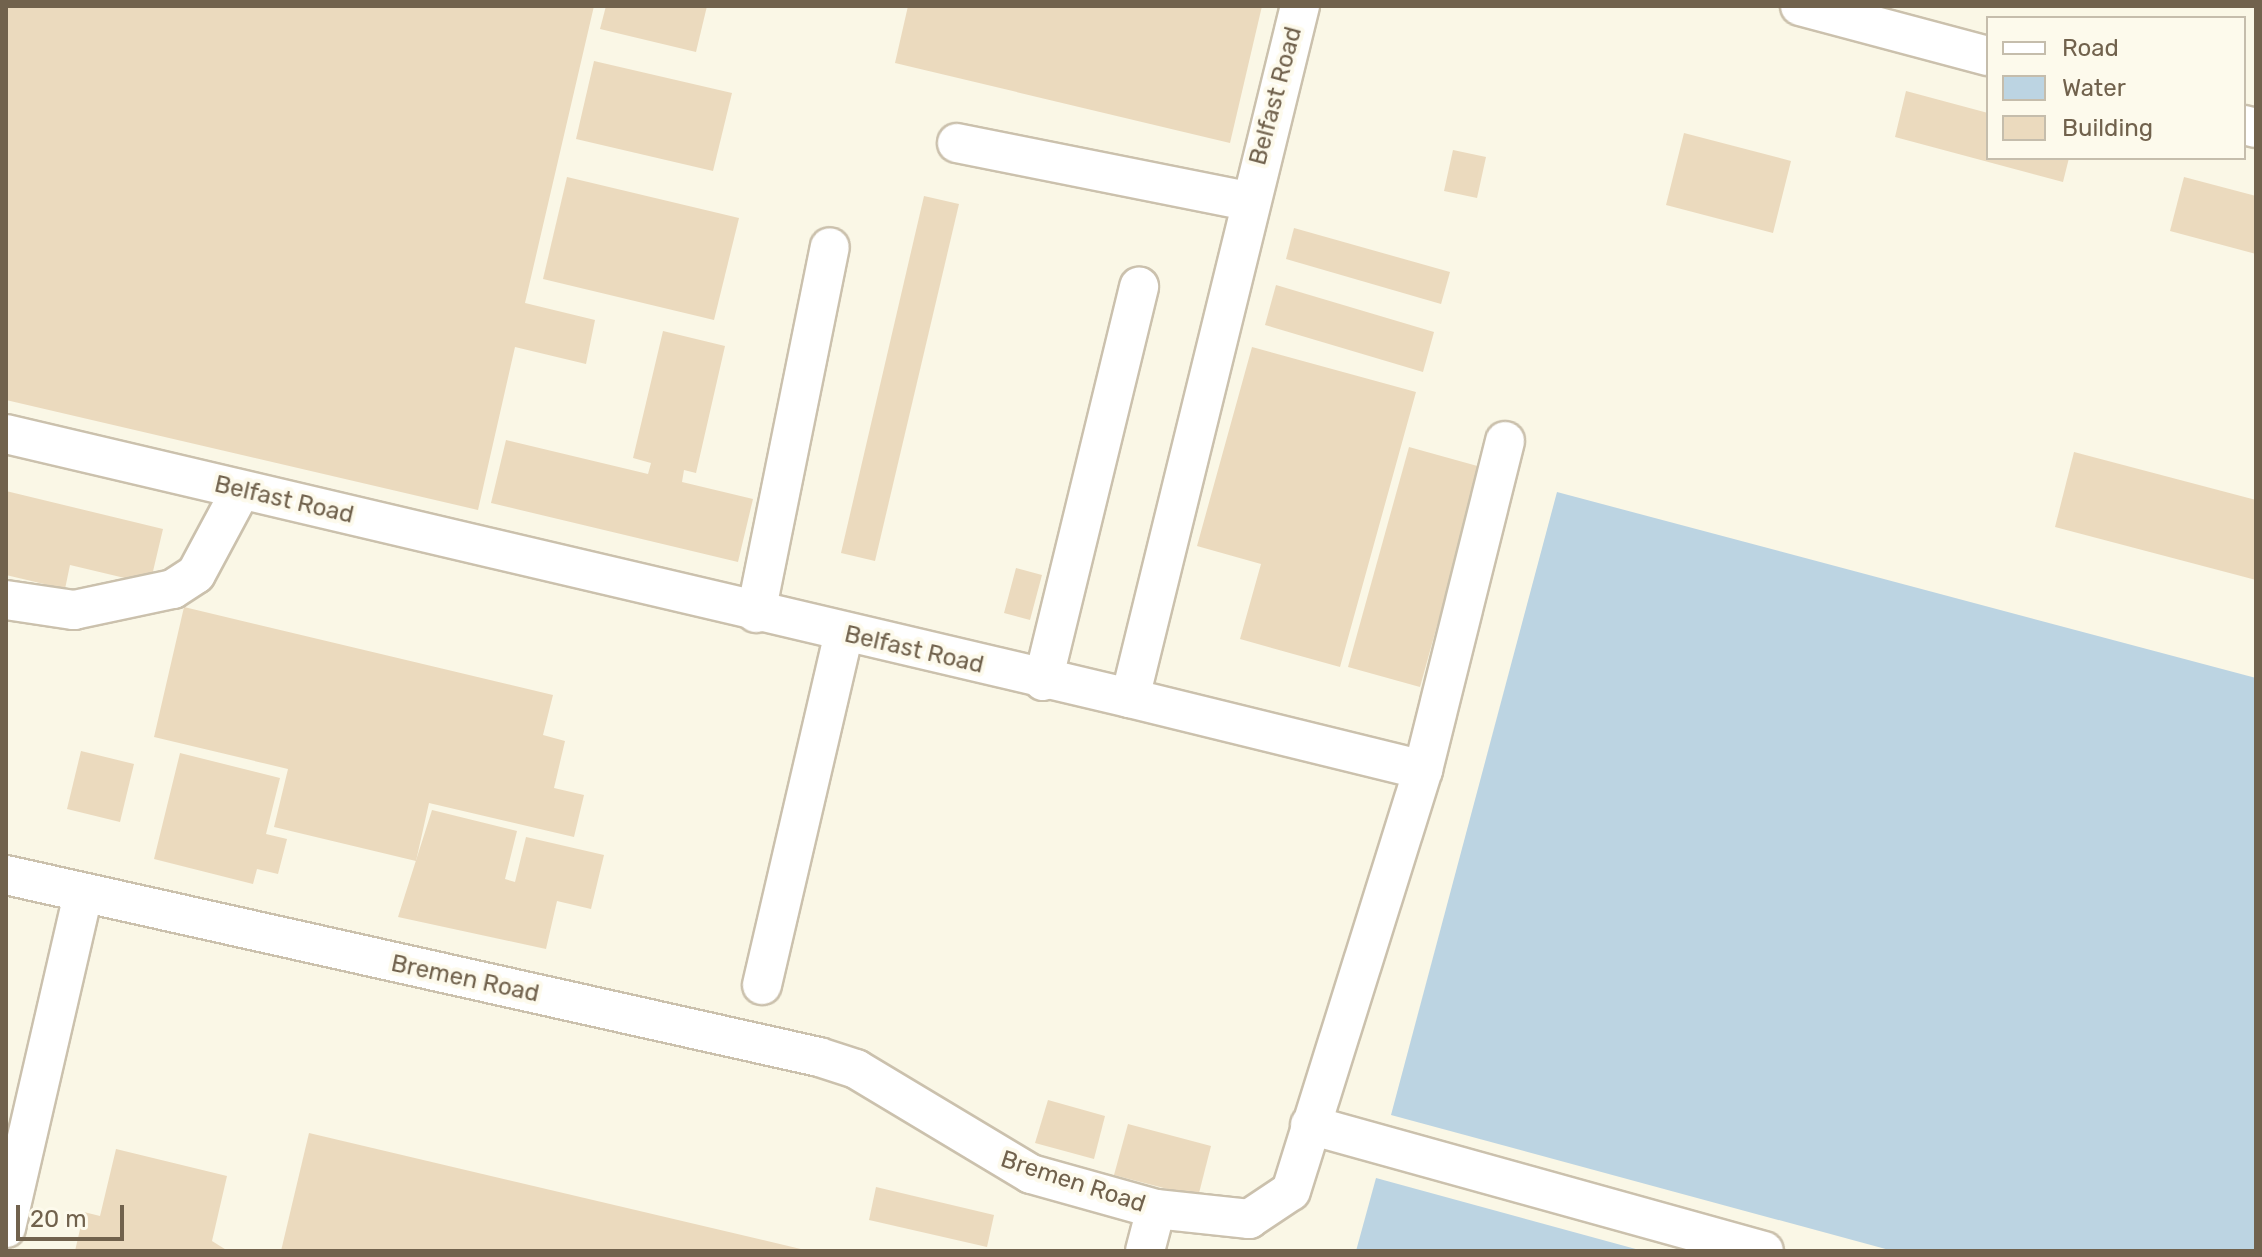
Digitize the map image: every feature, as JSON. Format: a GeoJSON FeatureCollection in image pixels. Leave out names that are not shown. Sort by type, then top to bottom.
{"type":"FeatureCollection","features":[{"type":"Feature","properties":{"kind":"street","name":"Belfast Road"},"geometry":{"type":"LineString","coordinates":[[6,434],[1043,681],[1130,698],[1248,201],[1300,6]]}},
{"type":"Feature","properties":{"kind":"street"},"geometry":{"type":"LineString","coordinates":[[1800,6],[1986,55]]}},
{"type":"Feature","properties":{"kind":"street"},"geometry":{"type":"LineString","coordinates":[[957,143],[1248,201]]}},
{"type":"Feature","properties":{"kind":"street"},"geometry":{"type":"LineString","coordinates":[[756,613],[830,247]]}},
{"type":"Feature","properties":{"kind":"street"},"geometry":{"type":"LineString","coordinates":[[1043,681],[1139,287]]}},
{"type":"Feature","properties":{"kind":"street","name":"Bremen Road"},"geometry":{"type":"LineString","coordinates":[[6,875],[83,895],[819,1057],[856,1069],[998,1160],[1156,1209],[1223,1218],[1270,1210],[1291,1191],[1423,770],[1505,441]]}},
{"type":"Feature","properties":{"kind":"street"},"geometry":{"type":"LineString","coordinates":[[6,600],[74,610],[173,589],[196,574],[241,490]]}},
{"type":"Feature","properties":{"kind":"street"},"geometry":{"type":"LineString","coordinates":[[762,985],[844,634]]}},
{"type":"Feature","properties":{"kind":"street"},"geometry":{"type":"LineString","coordinates":[[1130,698],[1423,770]]}},
{"type":"Feature","properties":{"kind":"street"},"geometry":{"type":"LineString","coordinates":[[6,1228],[83,895]]}},
{"type":"Feature","properties":{"kind":"street"},"geometry":{"type":"LineString","coordinates":[[1310,1125],[1764,1251]]}},
{"type":"Feature","properties":{"kind":"street"},"geometry":{"type":"LineString","coordinates":[[1145,1251],[1156,1209]]}},
{"type":"Feature","properties":{"kind":"water"},"geometry":{"type":"Polygon","coordinates":[[[1557,492],[2256,678],[2256,1251],[1893,1251],[1391,1115],[1557,492]]]}},
{"type":"Feature","properties":{"kind":"water"},"geometry":{"type":"Polygon","coordinates":[[[1376,1178],[1643,1251],[1356,1251],[1376,1178]]]}},
{"type":"Feature","properties":{"kind":"building"},"geometry":{"type":"Polygon","coordinates":[[[6,6],[594,6],[525,303],[595,320],[586,364],[515,347],[478,510],[6,400],[6,6]]]}},
{"type":"Feature","properties":{"kind":"building"},"geometry":{"type":"Polygon","coordinates":[[[606,6],[707,6],[696,52],[600,29],[606,6]]]}},
{"type":"Feature","properties":{"kind":"building"},"geometry":{"type":"Polygon","coordinates":[[[908,6],[1262,6],[1230,143],[895,63],[908,6]]]}},
{"type":"Feature","properties":{"kind":"building"},"geometry":{"type":"Polygon","coordinates":[[[594,61],[732,93],[713,171],[576,139],[594,61]]]}},
{"type":"Feature","properties":{"kind":"building"},"geometry":{"type":"Polygon","coordinates":[[[1906,91],[1986,112],[1986,160],[2068,160],[2063,182],[1895,137],[1906,91]]]}},
{"type":"Feature","properties":{"kind":"building"},"geometry":{"type":"Polygon","coordinates":[[[1684,133],[1791,161],[1773,233],[1666,205],[1684,133]]]}},
{"type":"Feature","properties":{"kind":"building"},"geometry":{"type":"Polygon","coordinates":[[[1453,150],[1486,157],[1477,198],[1444,191],[1453,150]]]}},
{"type":"Feature","properties":{"kind":"building"},"geometry":{"type":"Polygon","coordinates":[[[567,177],[739,218],[714,320],[543,279],[567,177]]]}},
{"type":"Feature","properties":{"kind":"building"},"geometry":{"type":"Polygon","coordinates":[[[2184,177],[2256,196],[2256,254],[2170,231],[2184,177]]]}},
{"type":"Feature","properties":{"kind":"building"},"geometry":{"type":"Polygon","coordinates":[[[924,196],[959,204],[875,561],[841,553],[924,196]]]}},
{"type":"Feature","properties":{"kind":"building"},"geometry":{"type":"Polygon","coordinates":[[[1294,228],[1450,272],[1441,304],[1286,259],[1294,228]]]}},
{"type":"Feature","properties":{"kind":"building"},"geometry":{"type":"Polygon","coordinates":[[[1276,285],[1434,332],[1423,372],[1265,325],[1276,285]]]}},
{"type":"Feature","properties":{"kind":"building"},"geometry":{"type":"Polygon","coordinates":[[[663,331],[725,346],[696,473],[684,470],[682,482],[753,499],[738,562],[491,503],[506,440],[648,474],[651,463],[633,458],[663,331]]]}},
{"type":"Feature","properties":{"kind":"building"},"geometry":{"type":"Polygon","coordinates":[[[1252,347],[1416,392],[1340,667],[1240,639],[1261,564],[1197,546],[1252,347]]]}},
{"type":"Feature","properties":{"kind":"building"},"geometry":{"type":"Polygon","coordinates":[[[1409,447],[1481,467],[1420,687],[1348,667],[1409,447]]]}},
{"type":"Feature","properties":{"kind":"building"},"geometry":{"type":"Polygon","coordinates":[[[2074,452],[2256,500],[2256,580],[2055,527],[2074,452]]]}},
{"type":"Feature","properties":{"kind":"building"},"geometry":{"type":"Polygon","coordinates":[[[6,491],[163,529],[150,584],[70,565],[65,589],[6,575],[6,491]]]}},
{"type":"Feature","properties":{"kind":"building"},"geometry":{"type":"Polygon","coordinates":[[[1016,568],[1042,575],[1030,620],[1004,613],[1016,568]]]}},
{"type":"Feature","properties":{"kind":"building"},"geometry":{"type":"Polygon","coordinates":[[[184,607],[553,695],[543,735],[565,741],[554,788],[584,795],[574,837],[429,803],[416,861],[274,827],[288,769],[154,737],[184,607]]]}},
{"type":"Feature","properties":{"kind":"building"},"geometry":{"type":"Polygon","coordinates":[[[81,751],[134,764],[120,822],[67,809],[81,751]]]}},
{"type":"Feature","properties":{"kind":"building"},"geometry":{"type":"Polygon","coordinates":[[[180,753],[280,778],[266,834],[287,839],[278,874],[257,869],[253,884],[154,859],[180,753]]]}},
{"type":"Feature","properties":{"kind":"building"},"geometry":{"type":"Polygon","coordinates":[[[432,810],[517,831],[505,879],[515,882],[526,837],[604,855],[591,909],[557,901],[546,949],[398,917],[432,810]]]}},
{"type":"Feature","properties":{"kind":"building"},"geometry":{"type":"Polygon","coordinates":[[[1048,1100],[1105,1116],[1094,1159],[1035,1143],[1048,1100]]]}},
{"type":"Feature","properties":{"kind":"building"},"geometry":{"type":"Polygon","coordinates":[[[1128,1124],[1211,1146],[1198,1197],[1114,1175],[1128,1124]]]}},
{"type":"Feature","properties":{"kind":"building"},"geometry":{"type":"Polygon","coordinates":[[[309,1133],[805,1250],[281,1251],[309,1133]]]}},
{"type":"Feature","properties":{"kind":"building"},"geometry":{"type":"Polygon","coordinates":[[[116,1149],[227,1176],[212,1241],[228,1251],[75,1251],[84,1212],[100,1216],[116,1149]]]}},
{"type":"Feature","properties":{"kind":"building"},"geometry":{"type":"Polygon","coordinates":[[[876,1187],[994,1215],[987,1247],[869,1220],[876,1187]]]}}]}
